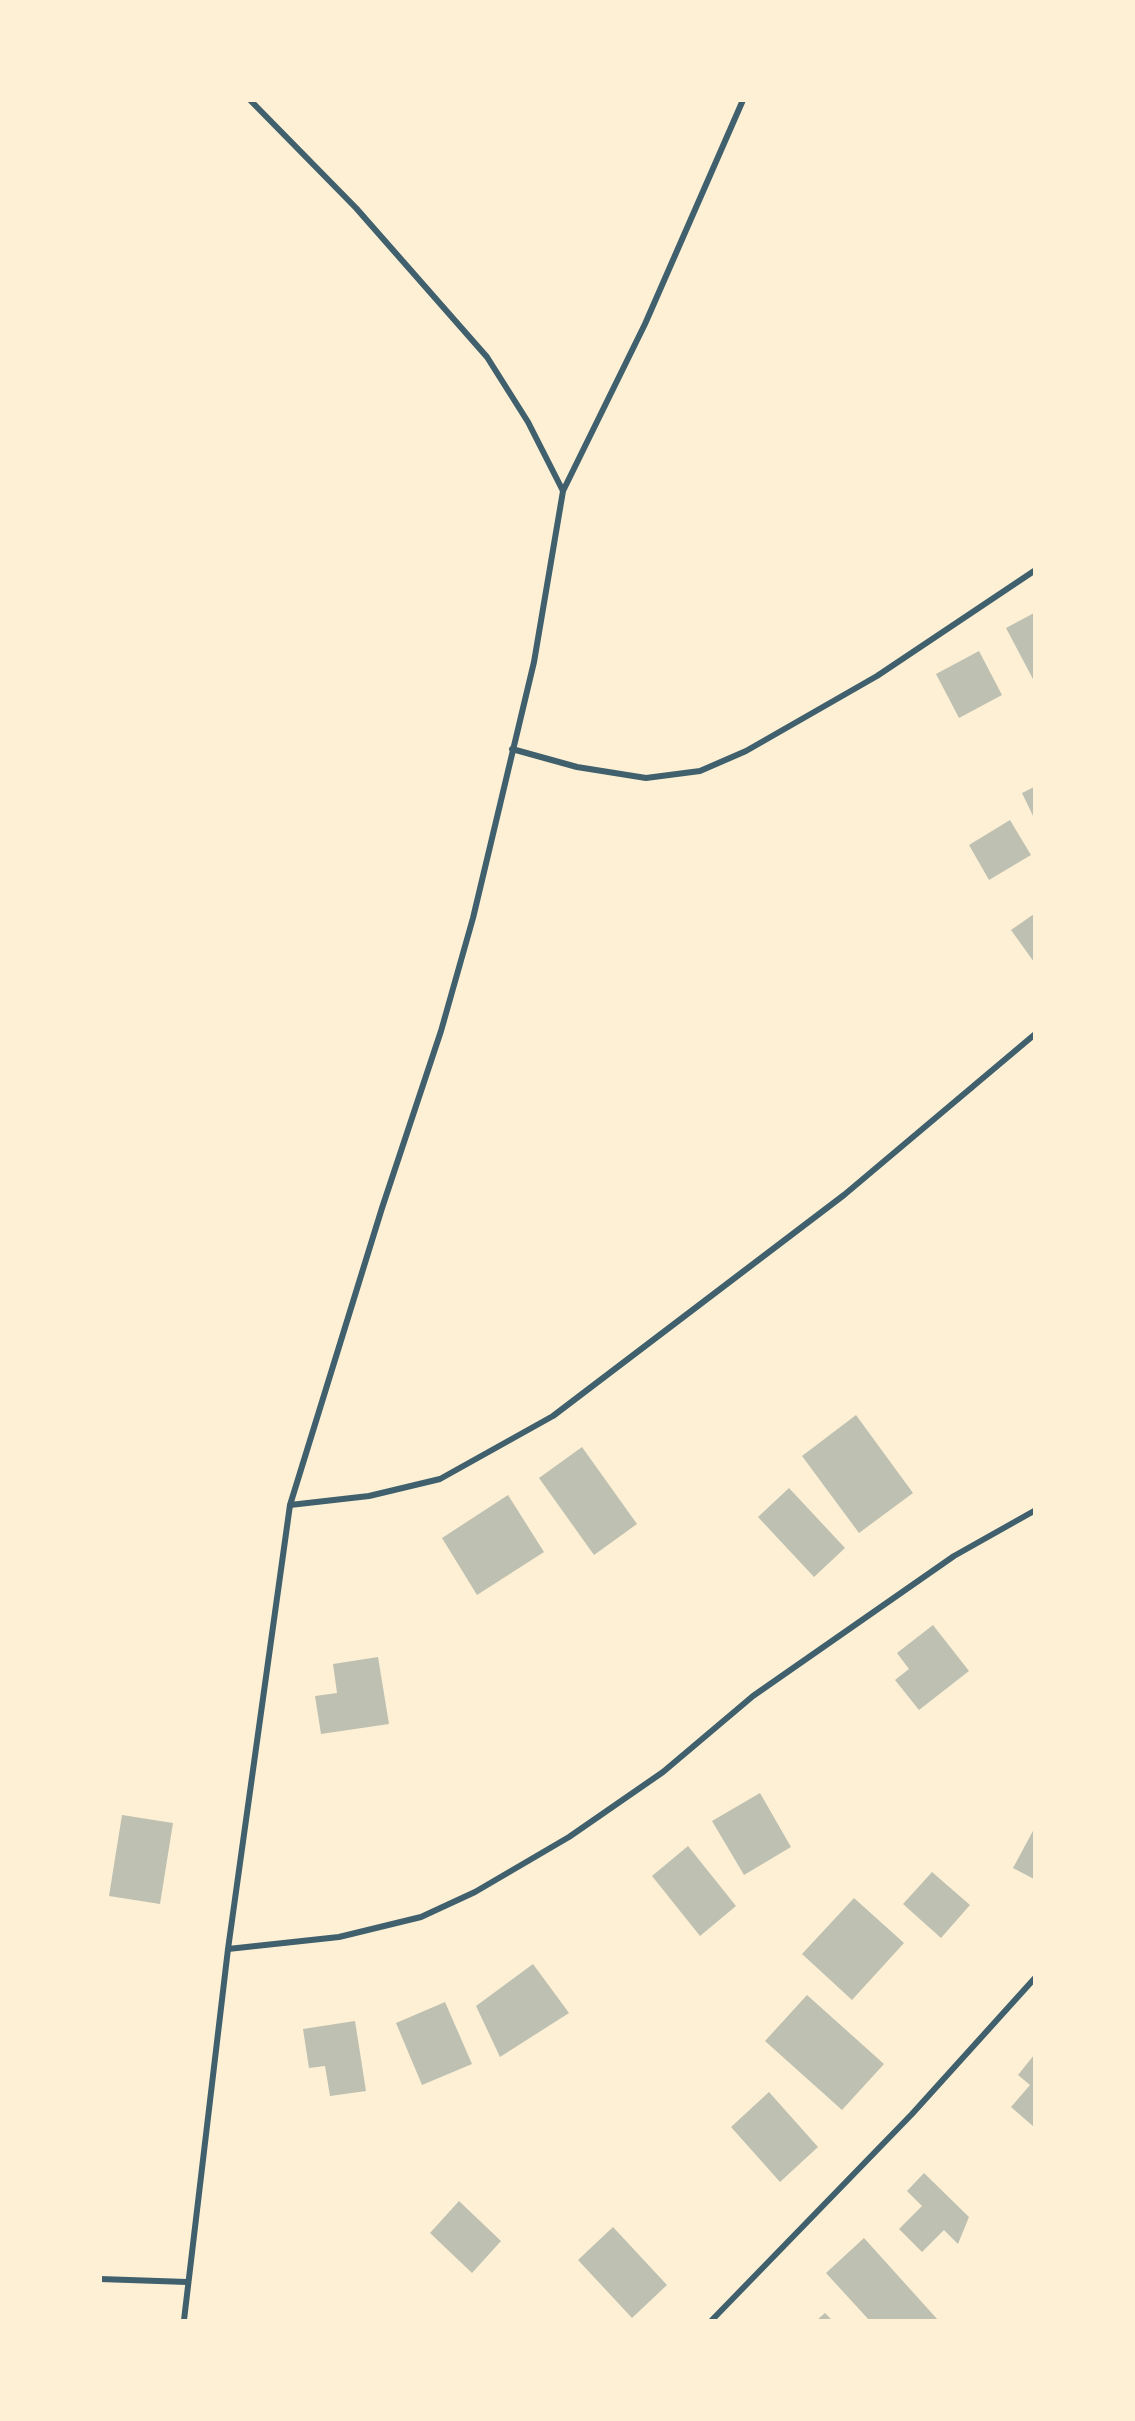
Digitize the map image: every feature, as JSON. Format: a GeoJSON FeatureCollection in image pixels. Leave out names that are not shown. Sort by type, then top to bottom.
{"type":"FeatureCollection","features":[{"type":"Feature","properties":{"kind":"street"},"geometry":{"type":"LineString","coordinates":[[250,100],[356,208],[487,357],[528,422],[563,491]]}},
{"type":"Feature","properties":{"kind":"street"},"geometry":{"type":"LineString","coordinates":[[184,2320],[228,1949],[290,1505],[382,1208],[441,1031],[473,918],[534,662],[563,491],[645,324],[743,100]]}},
{"type":"Feature","properties":{"kind":"street"},"geometry":{"type":"LineString","coordinates":[[512,749],[577,767],[646,778],[700,771],[746,751],[877,676],[1035,571]]}},
{"type":"Feature","properties":{"kind":"street"},"geometry":{"type":"LineString","coordinates":[[290,1505],[369,1496],[440,1479],[553,1416],[844,1195],[1035,1035]]}},
{"type":"Feature","properties":{"kind":"street"},"geometry":{"type":"LineString","coordinates":[[228,1949],[339,1937],[421,1917],[475,1892],[569,1837],[663,1772],[753,1696],[954,1556],[1035,1511]]}},
{"type":"Feature","properties":{"kind":"street"},"geometry":{"type":"LineString","coordinates":[[712,2320],[904,2122],[1035,1979]]}},
{"type":"Feature","properties":{"kind":"street"},"geometry":{"type":"LineString","coordinates":[[100,2280],[188,2282]]}},
{"type":"Feature","properties":{"kind":"building"},"geometry":{"type":"Polygon","coordinates":[[[1034,613],[1034,681],[1006,628],[1034,613]]]}},
{"type":"Feature","properties":{"kind":"building"},"geometry":{"type":"Polygon","coordinates":[[[979,651],[1002,695],[959,718],[936,674],[979,651]]]}},
{"type":"Feature","properties":{"kind":"building"},"geometry":{"type":"Polygon","coordinates":[[[1034,787],[1034,818],[1022,793],[1034,787]]]}},
{"type":"Feature","properties":{"kind":"building"},"geometry":{"type":"Polygon","coordinates":[[[1010,820],[1031,855],[989,880],[969,845],[1010,820]]]}},
{"type":"Feature","properties":{"kind":"building"},"geometry":{"type":"Polygon","coordinates":[[[1034,914],[1034,962],[1011,930],[1034,914]]]}},
{"type":"Feature","properties":{"kind":"building"},"geometry":{"type":"Polygon","coordinates":[[[856,1415],[913,1493],[859,1533],[802,1456],[856,1415]]]}},
{"type":"Feature","properties":{"kind":"building"},"geometry":{"type":"Polygon","coordinates":[[[582,1447],[637,1524],[594,1555],[539,1478],[582,1447]]]}},
{"type":"Feature","properties":{"kind":"building"},"geometry":{"type":"Polygon","coordinates":[[[789,1488],[845,1548],[814,1577],[758,1517],[789,1488]]]}},
{"type":"Feature","properties":{"kind":"building"},"geometry":{"type":"Polygon","coordinates":[[[508,1495],[544,1552],[477,1595],[442,1538],[508,1495]]]}},
{"type":"Feature","properties":{"kind":"building"},"geometry":{"type":"Polygon","coordinates":[[[933,1625],[969,1671],[919,1710],[895,1680],[909,1669],[897,1653],[933,1625]]]}},
{"type":"Feature","properties":{"kind":"building"},"geometry":{"type":"Polygon","coordinates":[[[378,1657],[389,1724],[321,1734],[315,1696],[337,1693],[333,1664],[378,1657]]]}},
{"type":"Feature","properties":{"kind":"building"},"geometry":{"type":"Polygon","coordinates":[[[760,1793],[791,1847],[744,1875],[712,1821],[760,1793]]]}},
{"type":"Feature","properties":{"kind":"building"},"geometry":{"type":"Polygon","coordinates":[[[122,1815],[173,1823],[160,1904],[109,1896],[122,1815]]]}},
{"type":"Feature","properties":{"kind":"building"},"geometry":{"type":"Polygon","coordinates":[[[1034,1829],[1034,1879],[1013,1868],[1034,1829]]]}},
{"type":"Feature","properties":{"kind":"building"},"geometry":{"type":"Polygon","coordinates":[[[688,1846],[736,1906],[700,1936],[652,1876],[688,1846]]]}},
{"type":"Feature","properties":{"kind":"building"},"geometry":{"type":"Polygon","coordinates":[[[932,1872],[970,1905],[941,1938],[903,1904],[932,1872]]]}},
{"type":"Feature","properties":{"kind":"building"},"geometry":{"type":"Polygon","coordinates":[[[854,1898],[904,1943],[852,2000],[802,1954],[854,1898]]]}},
{"type":"Feature","properties":{"kind":"building"},"geometry":{"type":"Polygon","coordinates":[[[533,1964],[569,2013],[500,2057],[476,2006],[533,1964]]]}},
{"type":"Feature","properties":{"kind":"building"},"geometry":{"type":"Polygon","coordinates":[[[807,1995],[884,2064],[842,2110],[765,2041],[807,1995]]]}},
{"type":"Feature","properties":{"kind":"building"},"geometry":{"type":"Polygon","coordinates":[[[445,2002],[472,2064],[422,2085],[396,2023],[445,2002]]]}},
{"type":"Feature","properties":{"kind":"building"},"geometry":{"type":"Polygon","coordinates":[[[355,2021],[366,2091],[330,2096],[325,2066],[309,2068],[303,2029],[355,2021]]]}},
{"type":"Feature","properties":{"kind":"building"},"geometry":{"type":"Polygon","coordinates":[[[1034,2055],[1034,2127],[1011,2107],[1030,2085],[1018,2075],[1034,2055]]]}},
{"type":"Feature","properties":{"kind":"building"},"geometry":{"type":"Polygon","coordinates":[[[769,2092],[818,2147],[780,2182],[731,2127],[769,2092]]]}},
{"type":"Feature","properties":{"kind":"building"},"geometry":{"type":"Polygon","coordinates":[[[924,2173],[969,2217],[958,2244],[944,2230],[922,2252],[899,2229],[922,2206],[907,2191],[924,2173]]]}},
{"type":"Feature","properties":{"kind":"building"},"geometry":{"type":"Polygon","coordinates":[[[459,2201],[501,2241],[472,2273],[430,2233],[459,2201]]]}},
{"type":"Feature","properties":{"kind":"building"},"geometry":{"type":"Polygon","coordinates":[[[613,2227],[667,2285],[632,2318],[578,2260],[613,2227]]]}},
{"type":"Feature","properties":{"kind":"building"},"geometry":{"type":"Polygon","coordinates":[[[864,2238],[938,2320],[869,2320],[826,2273],[864,2238]]]}},
{"type":"Feature","properties":{"kind":"building"},"geometry":{"type":"Polygon","coordinates":[[[825,2313],[832,2320],[817,2320],[825,2313]]]}}]}
